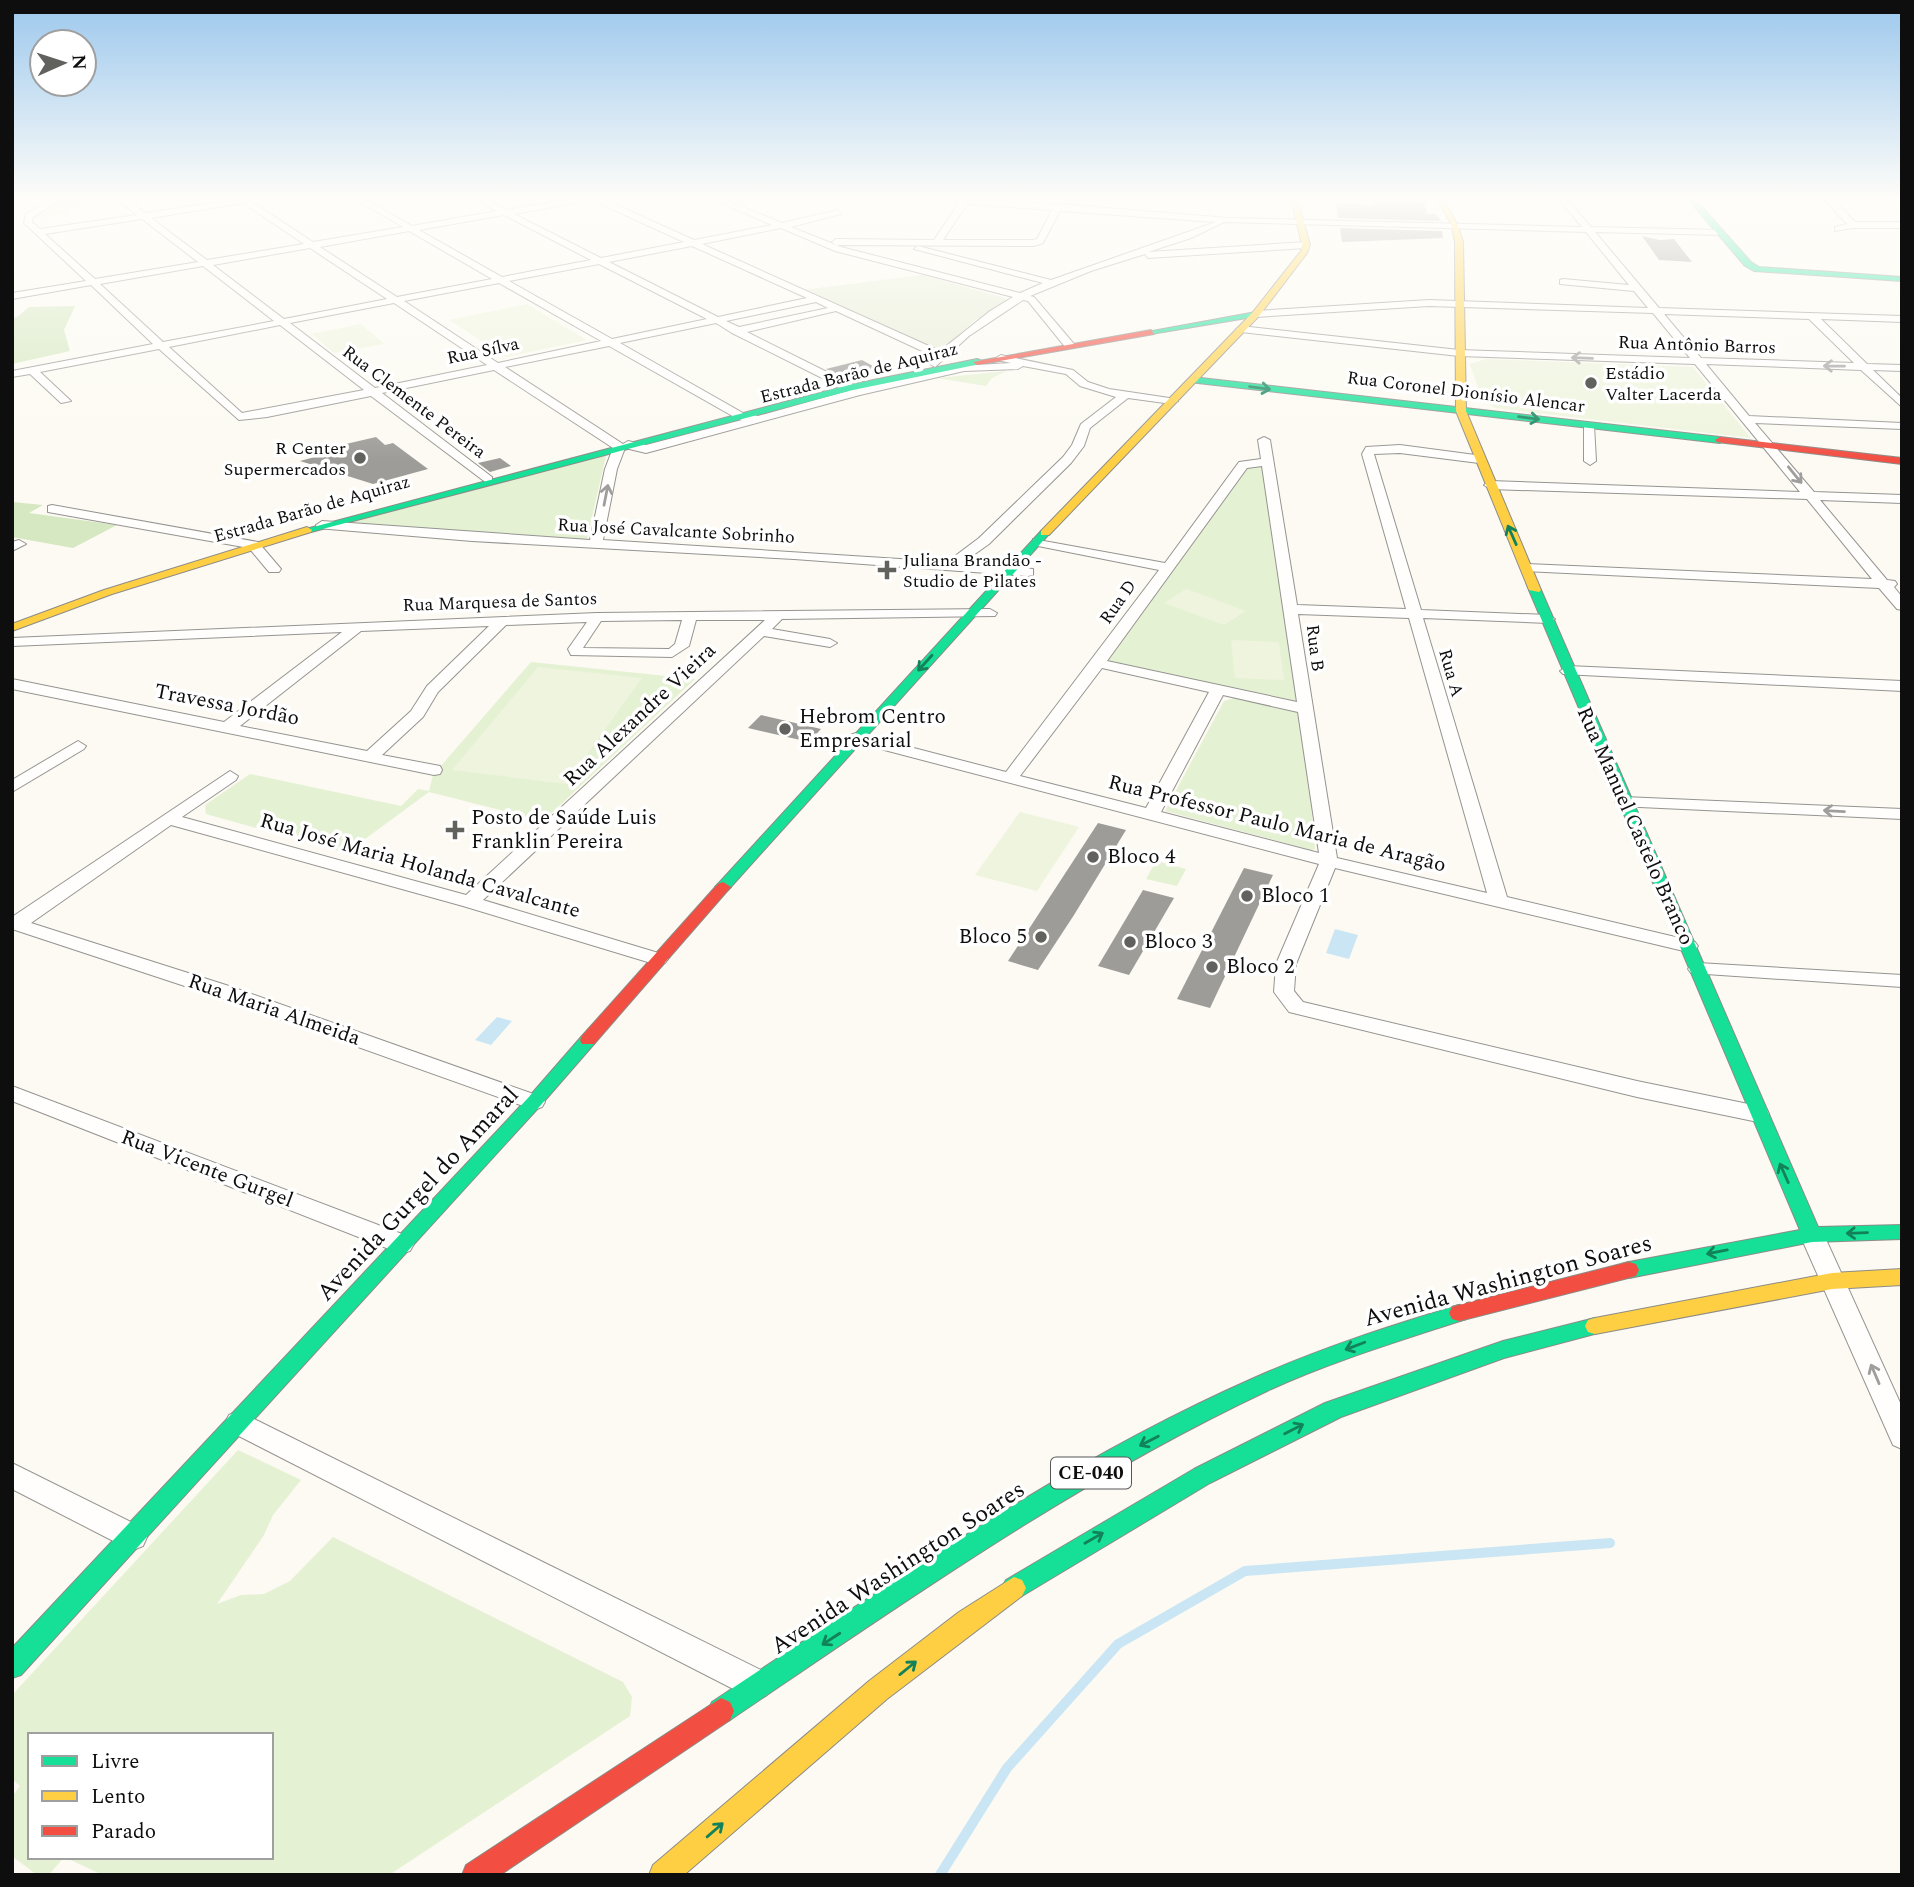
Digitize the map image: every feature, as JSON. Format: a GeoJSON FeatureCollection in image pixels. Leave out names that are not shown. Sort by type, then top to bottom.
{"type":"FeatureCollection","features":[{"type":"Feature","properties":{"kind":"main road","name":"Avenida Gurgel do Amaral"},"geometry":{"type":"LineString","coordinates":[[12,1666],[534,1102],[658,959],[859,743],[971,613],[1020,571],[1153,435],[1149,425],[1256,314],[1277,286]]}},
{"type":"Feature","properties":{"kind":"main road","name":"Rua Manuel Castelo Branco"},"geometry":{"type":"LineString","coordinates":[[1459,286],[1461,411],[1568,671],[1812,1235]]}},
{"type":"Feature","properties":{"kind":"main road","name":"Estrada Barão de Aquiraz"},"geometry":{"type":"LineString","coordinates":[[13,631],[97,595],[322,524],[785,404],[914,376],[936,362],[972,365],[1256,314]]}},
{"type":"Feature","properties":{"kind":"main road","name":"Rua Coronel Dionísio Alencar"},"geometry":{"type":"LineString","coordinates":[[1192,380],[1902,461]]}},
{"type":"Feature","properties":{"kind":"main road","name":"Avenida Gurgel do Amaral"},"geometry":{"type":"LineString","coordinates":[[859,743],[990,613],[1020,571]]}},
{"type":"Feature","properties":{"kind":"main road","name":"Avenida Washington Soares"},"geometry":{"type":"LineString","coordinates":[[476,1875],[981,1538],[1120,1456],[1281,1376],[1358,1344],[1417,1324],[1568,1283],[1812,1235],[1902,1232]]}},
{"type":"Feature","properties":{"kind":"main road","name":"CE-040"},"geometry":{"type":"LineString","coordinates":[[663,1875],[795,1760],[964,1622],[1041,1570],[1202,1476],[1333,1410],[1503,1350],[1620,1319],[1832,1281],[1902,1277]]}},
{"type":"Feature","properties":{"kind":"street"},"geometry":{"type":"LineString","coordinates":[[12,296],[73,286]]}},
{"type":"Feature","properties":{"kind":"street"},"geometry":{"type":"LineString","coordinates":[[95,286],[160,345]]}},
{"type":"Feature","properties":{"kind":"street","name":"Rua Clemente Pereira"},"geometry":{"type":"LineString","coordinates":[[234,286],[488,480]]}},
{"type":"Feature","properties":{"kind":"street"},"geometry":{"type":"LineString","coordinates":[[373,286],[624,446],[611,469],[596,545]]}},
{"type":"Feature","properties":{"kind":"street"},"geometry":{"type":"LineString","coordinates":[[12,374],[469,286]]}},
{"type":"Feature","properties":{"kind":"street"},"geometry":{"type":"LineString","coordinates":[[511,286],[740,416],[758,419]]}},
{"type":"Feature","properties":{"kind":"street"},"geometry":{"type":"LineString","coordinates":[[650,286],[855,390]]}},
{"type":"Feature","properties":{"kind":"street"},"geometry":{"type":"LineString","coordinates":[[790,286],[936,362],[980,321],[1017,297],[1044,286]]}},
{"type":"Feature","properties":{"kind":"street"},"geometry":{"type":"LineString","coordinates":[[974,286],[1031,299],[1070,346]]}},
{"type":"Feature","properties":{"kind":"street"},"geometry":{"type":"LineString","coordinates":[[1613,286],[1637,288],[1902,606]]}},
{"type":"Feature","properties":{"kind":"street","name":"Rua Sílva"},"geometry":{"type":"LineString","coordinates":[[160,345],[236,416],[259,416],[818,299]]}},
{"type":"Feature","properties":{"kind":"street"},"geometry":{"type":"LineString","coordinates":[[1256,314],[1459,304],[1902,320]]}},
{"type":"Feature","properties":{"kind":"street"},"geometry":{"type":"LineString","coordinates":[[736,331],[832,310]]}},
{"type":"Feature","properties":{"kind":"street"},"geometry":{"type":"LineString","coordinates":[[1813,317],[1902,404]]}},
{"type":"Feature","properties":{"kind":"street","name":"Rua Antônio Barros"},"geometry":{"type":"LineString","coordinates":[[1241,329],[1459,353],[1902,368]]}},
{"type":"Feature","properties":{"kind":"street"},"geometry":{"type":"LineString","coordinates":[[1001,358],[1069,372],[1090,387],[1172,401]]}},
{"type":"Feature","properties":{"kind":"street"},"geometry":{"type":"LineString","coordinates":[[972,365],[1040,366]]}},
{"type":"Feature","properties":{"kind":"street","name":"Estrada Barão de Aquiraz"},"geometry":{"type":"LineString","coordinates":[[914,376],[972,365]]}},
{"type":"Feature","properties":{"kind":"street"},"geometry":{"type":"LineString","coordinates":[[32,370],[65,401]]}},
{"type":"Feature","properties":{"kind":"street","name":"Estrada Barão de Aquiraz"},"geometry":{"type":"LineString","coordinates":[[624,446],[646,449],[855,390]]}},
{"type":"Feature","properties":{"kind":"street"},"geometry":{"type":"LineString","coordinates":[[950,566],[984,541],[1067,460],[1078,446],[1085,426],[1125,395]]}},
{"type":"Feature","properties":{"kind":"street"},"geometry":{"type":"LineString","coordinates":[[785,404],[805,406]]}},
{"type":"Feature","properties":{"kind":"street"},"geometry":{"type":"LineString","coordinates":[[1748,419],[1902,426]]}},
{"type":"Feature","properties":{"kind":"street"},"geometry":{"type":"LineString","coordinates":[[1588,425],[1590,461]]}},
{"type":"Feature","properties":{"kind":"street","name":"Rua B"},"geometry":{"type":"LineString","coordinates":[[1264,440],[1265,462],[1291,609],[1303,708],[1329,862]]}},
{"type":"Feature","properties":{"kind":"street","name":"Rua A"},"geometry":{"type":"LineString","coordinates":[[1479,459],[1386,448],[1370,449],[1368,454],[1499,903]]}},
{"type":"Feature","properties":{"kind":"street","name":"Rua D"},"geometry":{"type":"LineString","coordinates":[[1010,778],[1243,465],[1265,462]]}},
{"type":"Feature","properties":{"kind":"street"},"geometry":{"type":"LineString","coordinates":[[1490,485],[1902,499]]}},
{"type":"Feature","properties":{"kind":"street"},"geometry":{"type":"LineString","coordinates":[[52,509],[253,545],[274,569]]}},
{"type":"Feature","properties":{"kind":"street","name":"Rua José Cavalcante Sobrinho"},"geometry":{"type":"LineString","coordinates":[[322,524],[596,545],[1020,571]]}},
{"type":"Feature","properties":{"kind":"street"},"geometry":{"type":"LineString","coordinates":[[1046,544],[1166,567]]}},
{"type":"Feature","properties":{"kind":"street"},"geometry":{"type":"LineString","coordinates":[[1527,568],[1902,584]]}},
{"type":"Feature","properties":{"kind":"street"},"geometry":{"type":"LineString","coordinates":[[1291,609],[1548,619]]}},
{"type":"Feature","properties":{"kind":"street","name":"Rua Marquesa de Santos"},"geometry":{"type":"LineString","coordinates":[[13,631],[358,627],[597,617],[990,613]]}},
{"type":"Feature","properties":{"kind":"street"},"geometry":{"type":"LineString","coordinates":[[597,617],[575,649],[576,652],[672,653],[682,646],[690,616]]}},
{"type":"Feature","properties":{"kind":"street","name":"Rua Alexandre Vieira"},"geometry":{"type":"LineString","coordinates":[[470,902],[777,616]]}},
{"type":"Feature","properties":{"kind":"street"},"geometry":{"type":"LineString","coordinates":[[370,757],[417,714],[432,689],[502,621]]}},
{"type":"Feature","properties":{"kind":"street"},"geometry":{"type":"LineString","coordinates":[[225,729],[358,627]]}},
{"type":"Feature","properties":{"kind":"street"},"geometry":{"type":"LineString","coordinates":[[761,631],[830,643]]}},
{"type":"Feature","properties":{"kind":"street"},"geometry":{"type":"LineString","coordinates":[[1098,663],[1303,708]]}},
{"type":"Feature","properties":{"kind":"street"},"geometry":{"type":"LineString","coordinates":[[1568,671],[1902,686]]}},
{"type":"Feature","properties":{"kind":"street","name":"Travessa Jordão"},"geometry":{"type":"LineString","coordinates":[[12,684],[433,770]]}},
{"type":"Feature","properties":{"kind":"street"},"geometry":{"type":"LineString","coordinates":[[1150,816],[1218,689]]}},
{"type":"Feature","properties":{"kind":"street","name":"Rua Professor Paulo Maria de Aragão"},"geometry":{"type":"LineString","coordinates":[[859,743],[1010,778],[1329,862],[1688,946]]}},
{"type":"Feature","properties":{"kind":"street"},"geometry":{"type":"LineString","coordinates":[[12,787],[78,746]]}},
{"type":"Feature","properties":{"kind":"street"},"geometry":{"type":"LineString","coordinates":[[14,924],[230,776]]}},
{"type":"Feature","properties":{"kind":"street"},"geometry":{"type":"LineString","coordinates":[[1624,802],[1902,814]]}},
{"type":"Feature","properties":{"kind":"street","name":"Rua José Maria Holanda Cavalcante"},"geometry":{"type":"LineString","coordinates":[[169,819],[470,902],[658,959]]}},
{"type":"Feature","properties":{"kind":"street"},"geometry":{"type":"LineString","coordinates":[[1329,862],[1286,964],[1284,992],[1296,1007],[1623,1086],[1758,1114]]}},
{"type":"Feature","properties":{"kind":"street","name":"Rua Maria Almeida"},"geometry":{"type":"LineString","coordinates":[[14,924],[222,991],[534,1102]]}},
{"type":"Feature","properties":{"kind":"street"},"geometry":{"type":"LineString","coordinates":[[1698,969],[1902,981]]}},
{"type":"Feature","properties":{"kind":"street","name":"Rua Vicente Gurgel"},"geometry":{"type":"LineString","coordinates":[[12,1093],[402,1244]]}},
{"type":"Feature","properties":{"kind":"street","name":"Rua Manuel Castelo Branco"},"geometry":{"type":"LineString","coordinates":[[1812,1235],[1902,1437]]}},
{"type":"Feature","properties":{"kind":"street"},"geometry":{"type":"LineString","coordinates":[[238,1423],[759,1686]]}},
{"type":"Feature","properties":{"kind":"street"},"geometry":{"type":"LineString","coordinates":[[12,1475],[133,1537]]}},
{"type":"Feature","properties":{"kind":"green space"},"geometry":{"type":"Polygon","coordinates":[[[834,286],[962,286],[1008,299],[974,321],[937,355],[802,290],[834,286]]]}},
{"type":"Feature","properties":{"kind":"green space"},"geometry":{"type":"Polygon","coordinates":[[[527,304],[587,340],[506,357],[449,320],[527,304]]]}},
{"type":"Feature","properties":{"kind":"green space"},"geometry":{"type":"Polygon","coordinates":[[[75,306],[64,330],[70,351],[12,364],[12,318],[29,307],[75,306]]]}},
{"type":"Feature","properties":{"kind":"green space"},"geometry":{"type":"Polygon","coordinates":[[[361,324],[384,344],[334,353],[312,334],[361,324]]]}},
{"type":"Feature","properties":{"kind":"green space","name":"Estádio Valter Lacerda"},"geometry":{"type":"Polygon","coordinates":[[[1486,359],[1693,367],[1751,438],[1495,408],[1482,399],[1470,364],[1486,359]]]}},
{"type":"Feature","properties":{"kind":"green space"},"geometry":{"type":"Polygon","coordinates":[[[1007,371],[992,378],[986,386],[937,378],[1007,371]]]}},
{"type":"Feature","properties":{"kind":"green space"},"geometry":{"type":"Polygon","coordinates":[[[606,456],[587,539],[345,523],[606,456]]]}},
{"type":"Feature","properties":{"kind":"green space"},"geometry":{"type":"Polygon","coordinates":[[[1264,462],[1303,708],[1098,663],[1244,465],[1264,462]]]}},
{"type":"Feature","properties":{"kind":"green space"},"geometry":{"type":"Polygon","coordinates":[[[12,502],[43,505],[29,513],[117,525],[73,548],[12,537],[12,502]]]}},
{"type":"Feature","properties":{"kind":"green space"},"geometry":{"type":"Polygon","coordinates":[[[1186,589],[1246,611],[1224,625],[1164,603],[1186,589]]]}},
{"type":"Feature","properties":{"kind":"green space"},"geometry":{"type":"Polygon","coordinates":[[[1231,640],[1279,642],[1284,680],[1235,678],[1231,640]]]}},
{"type":"Feature","properties":{"kind":"green space"},"geometry":{"type":"Polygon","coordinates":[[[531,662],[695,679],[543,821],[429,792],[361,842],[342,852],[206,814],[205,805],[250,774],[401,806],[418,789],[429,791],[433,775],[531,662]]]}},
{"type":"Feature","properties":{"kind":"green space"},"geometry":{"type":"Polygon","coordinates":[[[538,667],[642,678],[566,784],[452,770],[538,667]]]}},
{"type":"Feature","properties":{"kind":"green space"},"geometry":{"type":"Polygon","coordinates":[[[1238,697],[1303,712],[1315,849],[1165,811],[1224,701],[1238,697]]]}},
{"type":"Feature","properties":{"kind":"green space"},"geometry":{"type":"Polygon","coordinates":[[[1020,812],[1079,827],[1037,891],[975,875],[1020,812]]]}},
{"type":"Feature","properties":{"kind":"green space"},"geometry":{"type":"Polygon","coordinates":[[[1156,861],[1186,869],[1177,886],[1146,879],[1156,861]]]}},
{"type":"Feature","properties":{"kind":"green space"},"geometry":{"type":"Polygon","coordinates":[[[238,1450],[301,1480],[273,1515],[264,1535],[217,1604],[241,1595],[264,1594],[290,1581],[333,1537],[623,1682],[632,1697],[630,1716],[389,1875],[103,1875],[68,1859],[273,1859],[273,1733],[28,1733],[28,1859],[62,1859],[49,1875],[37,1875],[12,1856],[12,1797],[20,1786],[12,1779],[12,1695],[238,1450]]]}},
{"type":"Feature","properties":{"kind":"water"},"geometry":{"type":"Polygon","coordinates":[[[1335,929],[1358,935],[1349,959],[1326,953],[1335,929]]]}},
{"type":"Feature","properties":{"kind":"water"},"geometry":{"type":"Polygon","coordinates":[[[497,1017],[512,1021],[491,1045],[475,1040],[497,1017]]]}},
{"type":"Feature","properties":{"kind":"building"},"geometry":{"type":"Polygon","coordinates":[[[862,360],[882,371],[848,380],[826,369],[862,360]]]}},
{"type":"Feature","properties":{"kind":"building","name":"R Center Supermercados"},"geometry":{"type":"Polygon","coordinates":[[[376,437],[385,445],[393,443],[428,469],[373,484],[300,461],[337,451],[333,447],[376,437]]]}},
{"type":"Feature","properties":{"kind":"building"},"geometry":{"type":"Polygon","coordinates":[[[500,458],[511,466],[490,472],[478,463],[500,458]]]}},
{"type":"Feature","properties":{"kind":"building","name":"Hebrom Centro Empresarial"},"geometry":{"type":"Polygon","coordinates":[[[761,715],[821,729],[809,742],[748,728],[761,715]]]}},
{"type":"Feature","properties":{"kind":"building"},"geometry":{"type":"Polygon","coordinates":[[[1098,823],[1126,830],[1074,915],[1038,970],[1008,961],[1098,823]]]}},
{"type":"Feature","properties":{"kind":"building"},"geometry":{"type":"Polygon","coordinates":[[[1244,868],[1273,875],[1210,1008],[1177,999],[1244,868]]]}},
{"type":"Feature","properties":{"kind":"building","name":"Bloco 3"},"geometry":{"type":"Polygon","coordinates":[[[1143,890],[1174,898],[1129,975],[1098,966],[1143,890]]]}},
{"type":"Feature","properties":{"kind":"waterway"},"geometry":{"type":"LineString","coordinates":[[940,1875],[1007,1768],[1118,1644],[1245,1571],[1610,1543]]}},
{"type":"Feature","properties":{"kind":"traffic: fast"},"geometry":{"type":"LineString","coordinates":[[1151,332],[1256,314]]}},
{"type":"Feature","properties":{"kind":"traffic: fast"},"geometry":{"type":"LineString","coordinates":[[307,530],[852,387],[977,362]]}},
{"type":"Feature","properties":{"kind":"traffic: fast"},"geometry":{"type":"LineString","coordinates":[[1192,380],[1720,440]]}},
{"type":"Feature","properties":{"kind":"traffic: fast"},"geometry":{"type":"LineString","coordinates":[[723,887],[1045,533]]}},
{"type":"Feature","properties":{"kind":"traffic: fast"},"geometry":{"type":"LineString","coordinates":[[1535,590],[1812,1235]]}},
{"type":"Feature","properties":{"kind":"traffic: fast"},"geometry":{"type":"LineString","coordinates":[[12,1666],[534,1102],[588,1040]]}},
{"type":"Feature","properties":{"kind":"traffic: fast"},"geometry":{"type":"LineString","coordinates":[[1629,1270],[1812,1235],[1902,1232]]}},
{"type":"Feature","properties":{"kind":"traffic: fast"},"geometry":{"type":"LineString","coordinates":[[721,1711],[984,1537],[1167,1430],[1262,1384],[1359,1344],[1459,1313]]}},
{"type":"Feature","properties":{"kind":"traffic: fast"},"geometry":{"type":"LineString","coordinates":[[1014,1588],[1202,1476],[1333,1410],[1503,1350],[1595,1326]]}},
{"type":"Feature","properties":{"kind":"traffic: slow"},"geometry":{"type":"LineString","coordinates":[[1045,533],[1256,314],[1277,286]]}},
{"type":"Feature","properties":{"kind":"traffic: slow"},"geometry":{"type":"LineString","coordinates":[[1460,286],[1461,411],[1535,590]]}},
{"type":"Feature","properties":{"kind":"traffic: slow"},"geometry":{"type":"LineString","coordinates":[[12,628],[108,592],[307,530]]}},
{"type":"Feature","properties":{"kind":"traffic: slow"},"geometry":{"type":"LineString","coordinates":[[1595,1326],[1832,1281],[1902,1277]]}},
{"type":"Feature","properties":{"kind":"traffic: slow"},"geometry":{"type":"LineString","coordinates":[[663,1875],[878,1690],[1014,1588]]}},
{"type":"Feature","properties":{"kind":"traffic: jam"},"geometry":{"type":"LineString","coordinates":[[977,362],[1151,332]]}},
{"type":"Feature","properties":{"kind":"traffic: jam"},"geometry":{"type":"LineString","coordinates":[[1720,440],[1902,461]]}},
{"type":"Feature","properties":{"kind":"traffic: jam"},"geometry":{"type":"LineString","coordinates":[[588,1040],[723,887]]}},
{"type":"Feature","properties":{"kind":"traffic: jam"},"geometry":{"type":"LineString","coordinates":[[1459,1313],[1629,1270]]}},
{"type":"Feature","properties":{"kind":"traffic: jam"},"geometry":{"type":"LineString","coordinates":[[476,1875],[721,1711]]}},
{"type":"Feature","properties":{"kind":"place","name":"Estádio Valter Lacerda"},"geometry":{"type":"Point","coordinates":[1591,383]}},
{"type":"Feature","properties":{"kind":"place","name":"R Center Supermercados"},"geometry":{"type":"Point","coordinates":[360,458]}},
{"type":"Feature","properties":{"kind":"place","name":"Juliana Brandão - Studio de Pilates"},"geometry":{"type":"Point","coordinates":[887,570]}},
{"type":"Feature","properties":{"kind":"place","name":"Hebrom Centro Empresarial"},"geometry":{"type":"Point","coordinates":[785,729]}},
{"type":"Feature","properties":{"kind":"place","name":"Posto de Saúde Luis Franklin Pereira"},"geometry":{"type":"Point","coordinates":[455,830]}},
{"type":"Feature","properties":{"kind":"place","name":"Bloco 4"},"geometry":{"type":"Point","coordinates":[1093,857]}},
{"type":"Feature","properties":{"kind":"place","name":"Bloco 1"},"geometry":{"type":"Point","coordinates":[1247,896]}},
{"type":"Feature","properties":{"kind":"place","name":"Bloco 5"},"geometry":{"type":"Point","coordinates":[1041,937]}},
{"type":"Feature","properties":{"kind":"place","name":"Bloco 3"},"geometry":{"type":"Point","coordinates":[1130,942]}},
{"type":"Feature","properties":{"kind":"place","name":"Bloco 2"},"geometry":{"type":"Point","coordinates":[1212,967]}}]}
